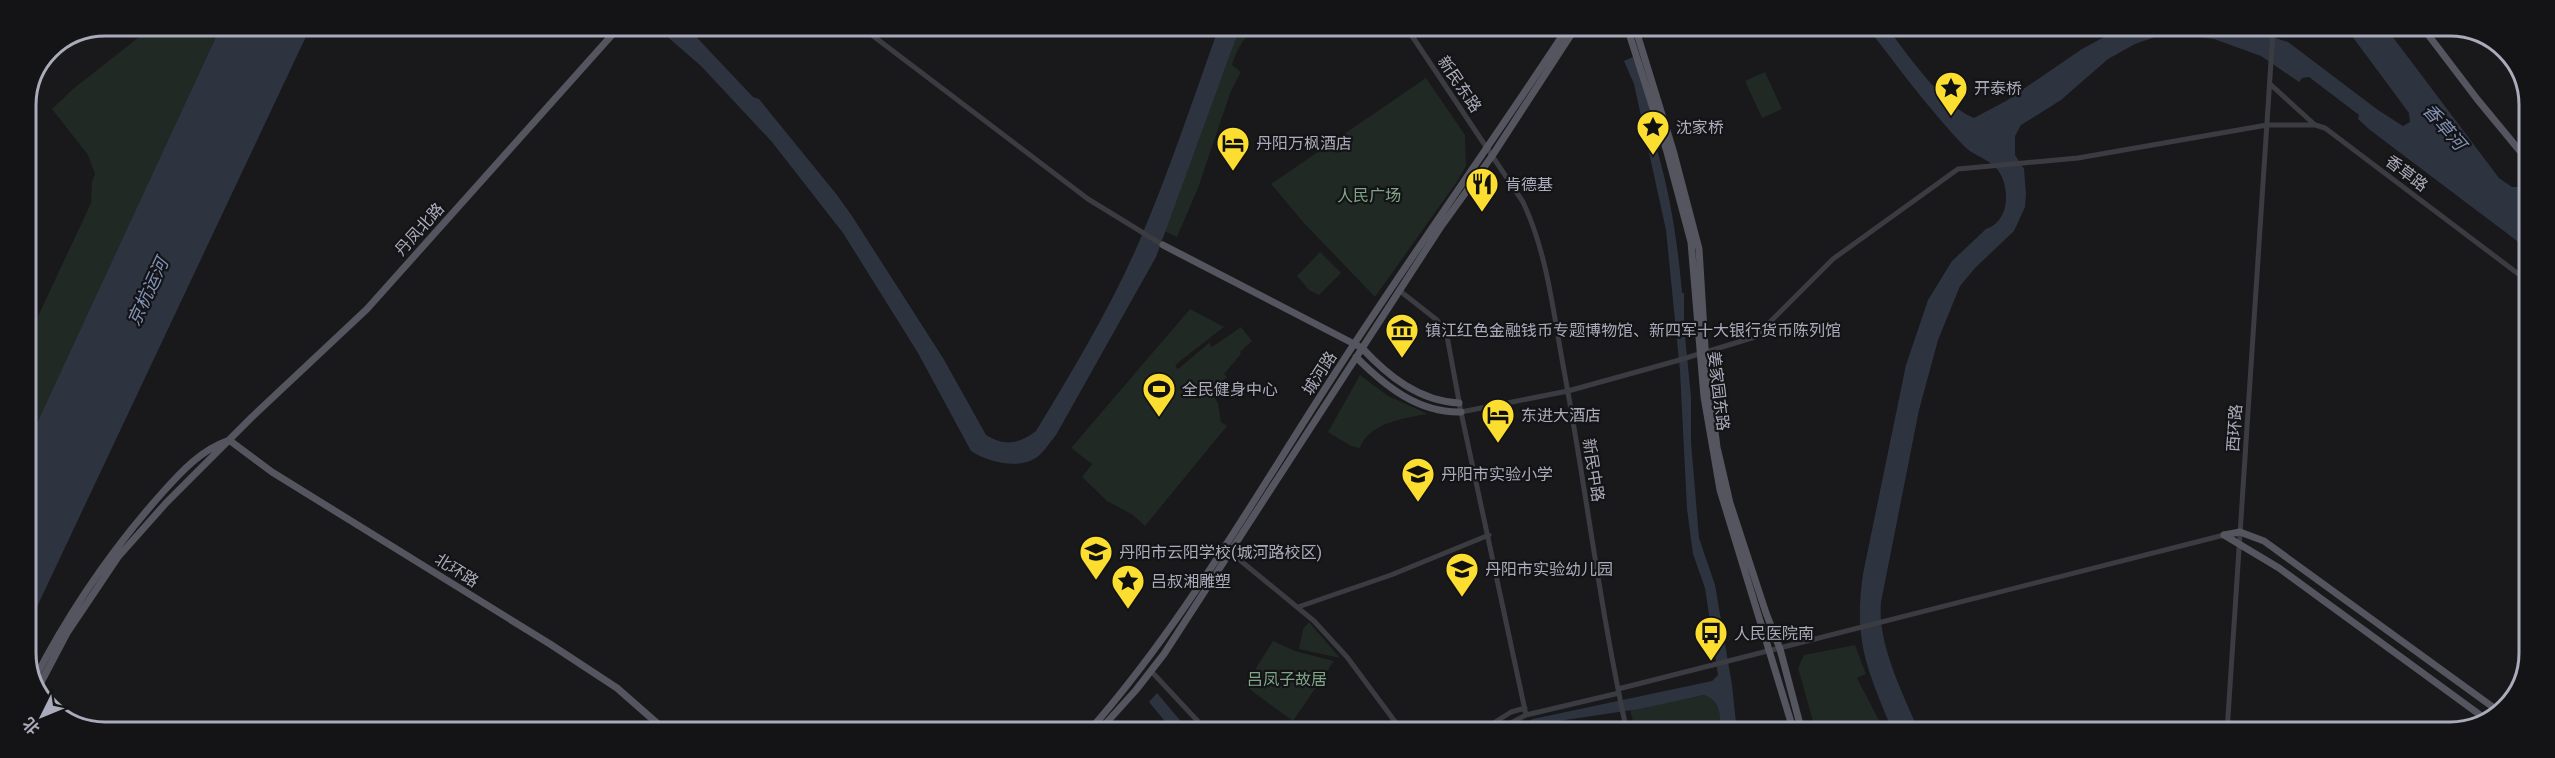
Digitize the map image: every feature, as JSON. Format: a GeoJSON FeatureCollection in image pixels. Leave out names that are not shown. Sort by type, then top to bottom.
{"type":"FeatureCollection","features":[{"type":"Feature","properties":{"kind":"main road","name":"丹凤北路"},"geometry":{"type":"LineString","coordinates":[[229,440],[367,309],[611,36]]}},
{"type":"Feature","properties":{"kind":"main road","name":"城河路"},"geometry":{"type":"LineString","coordinates":[[1097,722],[1124,690],[1212,566],[1354,344],[1562,36]]}},
{"type":"Feature","properties":{"kind":"main road","name":"城河路"},"geometry":{"type":"LineString","coordinates":[[1107,722],[1151,671],[1440,228],[1492,156],[1570,36]]}},
{"type":"Feature","properties":{"kind":"main road","name":"姜家园东路"},"geometry":{"type":"LineString","coordinates":[[1629,36],[1667,152],[1691,242],[1703,353],[1717,447],[1730,503],[1780,649],[1799,722]]}},
{"type":"Feature","properties":{"kind":"main road","name":"姜家园东路"},"geometry":{"type":"LineString","coordinates":[[1638,36],[1673,150],[1699,249],[1704,397],[1720,490],[1791,722]]}},
{"type":"Feature","properties":{"kind":"main road"},"geometry":{"type":"LineString","coordinates":[[2429,36],[2477,99],[2519,148]]}},
{"type":"Feature","properties":{"kind":"main road"},"geometry":{"type":"LineString","coordinates":[[1163,245],[1362,348],[1386,373],[1402,385],[1460,408]]}},
{"type":"Feature","properties":{"kind":"main road"},"geometry":{"type":"LineString","coordinates":[[1356,357],[1390,388],[1409,399],[1432,409],[1460,408]]}},
{"type":"Feature","properties":{"kind":"main road"},"geometry":{"type":"LineString","coordinates":[[38,672],[75,607],[140,518],[174,480],[211,447],[229,440]]}},
{"type":"Feature","properties":{"kind":"main road"},"geometry":{"type":"LineString","coordinates":[[42,681],[68,633],[118,557],[166,503],[229,440]]}},
{"type":"Feature","properties":{"kind":"main road","name":"北环路"},"geometry":{"type":"LineString","coordinates":[[229,440],[272,472],[598,675],[657,722]]}},
{"type":"Feature","properties":{"kind":"main road"},"geometry":{"type":"LineString","coordinates":[[2224,535],[2240,532],[2264,540],[2493,707]]}},
{"type":"Feature","properties":{"kind":"main road"},"geometry":{"type":"LineString","coordinates":[[2224,535],[2279,568],[2480,715]]}},
{"type":"Feature","properties":{"kind":"street"},"geometry":{"type":"LineString","coordinates":[[873,36],[1088,199],[1163,245]]}},
{"type":"Feature","properties":{"kind":"street","name":"新民东路"},"geometry":{"type":"LineString","coordinates":[[1412,36],[1492,156]]}},
{"type":"Feature","properties":{"kind":"street","name":"西环路"},"geometry":{"type":"LineString","coordinates":[[2228,722],[2273,36]]}},
{"type":"Feature","properties":{"kind":"street","name":"香草路"},"geometry":{"type":"LineString","coordinates":[[2270,84],[2316,125],[2325,128],[2519,274]]}},
{"type":"Feature","properties":{"kind":"street"},"geometry":{"type":"LineString","coordinates":[[1460,408],[1568,391],[1676,362],[1755,337],[1833,259],[1958,169],[2078,158],[2267,125],[2316,125]]}},
{"type":"Feature","properties":{"kind":"street","name":"新民中路"},"geometry":{"type":"LineString","coordinates":[[1492,156],[1523,202],[1533,223],[1544,265],[1625,722]]}},
{"type":"Feature","properties":{"kind":"street"},"geometry":{"type":"LineString","coordinates":[[1400,291],[1437,320],[1448,336],[1460,408],[1526,715]]}},
{"type":"Feature","properties":{"kind":"street"},"geometry":{"type":"LineString","coordinates":[[1298,607],[1391,575],[1489,535]]}},
{"type":"Feature","properties":{"kind":"street"},"geometry":{"type":"LineString","coordinates":[[1513,722],[1526,715],[1619,693],[1710,666],[2224,535]]}},
{"type":"Feature","properties":{"kind":"street"},"geometry":{"type":"LineString","coordinates":[[1230,552],[1298,607],[1347,657],[1395,722]]}},
{"type":"Feature","properties":{"kind":"street"},"geometry":{"type":"LineString","coordinates":[[2380,641],[2389,631]]}},
{"type":"Feature","properties":{"kind":"street"},"geometry":{"type":"LineString","coordinates":[[1151,671],[1199,722]]}},
{"type":"Feature","properties":{"kind":"street"},"geometry":{"type":"LineString","coordinates":[[1495,722],[1511,712],[1525,708]]}},
{"type":"Feature","properties":{"kind":"green space"},"geometry":{"type":"Polygon","coordinates":[[[140,36],[216,36],[36,426],[36,321],[91,203],[92,181],[95,174],[88,155],[52,109],[73,89],[140,36]]]}},
{"type":"Feature","properties":{"kind":"green space"},"geometry":{"type":"Polygon","coordinates":[[[1236,36],[1247,36],[1232,65],[1241,72],[1231,91],[1198,188],[1177,237],[1164,231],[1236,36]]]}},
{"type":"Feature","properties":{"kind":"green space"},"geometry":{"type":"Polygon","coordinates":[[[1765,72],[1782,109],[1762,118],[1745,81],[1765,72]]]}},
{"type":"Feature","properties":{"kind":"green space","name":"人民广场"},"geometry":{"type":"Polygon","coordinates":[[[1426,78],[1465,135],[1466,166],[1375,297],[1303,222],[1271,184],[1426,78]]]}},
{"type":"Feature","properties":{"kind":"green space"},"geometry":{"type":"Polygon","coordinates":[[[1320,252],[1341,273],[1319,295],[1309,290],[1297,276],[1320,252]]]}},
{"type":"Feature","properties":{"kind":"green space","name":"全民健身中心"},"geometry":{"type":"Polygon","coordinates":[[[1190,309],[1224,327],[1180,361],[1175,366],[1178,369],[1209,343],[1212,347],[1241,327],[1252,341],[1240,352],[1241,354],[1224,374],[1227,377],[1211,392],[1218,403],[1221,422],[1227,426],[1145,526],[1133,515],[1107,501],[1082,477],[1092,464],[1071,448],[1190,309]]]}},
{"type":"Feature","properties":{"kind":"green space"},"geometry":{"type":"Polygon","coordinates":[[[1360,375],[1388,396],[1428,414],[1388,423],[1371,433],[1360,448],[1351,446],[1328,432],[1360,375]]]}},
{"type":"Feature","properties":{"kind":"green space"},"geometry":{"type":"Polygon","coordinates":[[[1309,622],[1340,658],[1299,649],[1303,629],[1309,622]]]}},
{"type":"Feature","properties":{"kind":"green space","name":"吕凤子故居"},"geometry":{"type":"Polygon","coordinates":[[[1273,641],[1295,651],[1334,661],[1293,721],[1245,686],[1273,641]]]}},
{"type":"Feature","properties":{"kind":"green space"},"geometry":{"type":"Polygon","coordinates":[[[1855,645],[1866,674],[1857,678],[1880,722],[1813,722],[1798,668],[1804,655],[1855,645]]]}},
{"type":"Feature","properties":{"kind":"green space"},"geometry":{"type":"Polygon","coordinates":[[[1704,695],[1717,705],[1720,722],[1633,722],[1630,710],[1704,695]]]}},
{"type":"Feature","properties":{"kind":"water","name":"京杭运河"},"geometry":{"type":"Polygon","coordinates":[[[216,36],[306,36],[36,609],[36,425],[216,36]]]}},
{"type":"Feature","properties":{"kind":"water"},"geometry":{"type":"Polygon","coordinates":[[[666,36],[695,36],[753,97],[759,99],[852,216],[943,358],[986,435],[999,441],[1011,442],[1023,439],[1036,431],[1091,338],[1128,266],[1150,216],[1216,36],[1237,36],[1156,257],[1056,435],[1037,457],[1030,461],[1013,464],[994,461],[971,451],[918,353],[843,233],[772,142],[701,66],[666,36]]]}},
{"type":"Feature","properties":{"kind":"water"},"geometry":{"type":"Polygon","coordinates":[[[1874,36],[1894,36],[1938,91],[1962,112],[1974,118],[2006,101],[2082,49],[2106,36],[2162,36],[2135,44],[2108,59],[2061,100],[2021,125],[2015,136],[2015,155],[2024,169],[2025,207],[2014,231],[1975,268],[1960,286],[1938,340],[1919,410],[1881,602],[1883,635],[1887,651],[1915,722],[1889,722],[1865,656],[1860,619],[1860,598],[1906,365],[1928,300],[1952,261],[1999,220],[2003,214],[2006,198],[2004,182],[1997,169],[1968,149],[1914,87],[1874,36]]]}},
{"type":"Feature","properties":{"kind":"water","name":"香草河"},"geometry":{"type":"Polygon","coordinates":[[[2191,36],[2269,36],[2288,42],[2378,110],[2403,126],[2410,122],[2409,113],[2352,36],[2392,36],[2499,178],[2512,187],[2519,187],[2519,242],[2370,130],[2358,119],[2359,115],[2309,77],[2302,78],[2299,82],[2261,56],[2214,39],[2191,36]]]}},
{"type":"Feature","properties":{"kind":"water"},"geometry":{"type":"Polygon","coordinates":[[[1633,57],[1646,91],[1676,239],[1682,293],[1684,293],[1684,326],[1691,397],[1691,442],[1699,538],[1715,585],[1736,722],[1720,722],[1717,705],[1704,695],[1639,709],[1551,722],[1528,722],[1533,719],[1712,681],[1718,675],[1705,588],[1693,554],[1687,509],[1680,371],[1666,230],[1634,84],[1624,61],[1633,57]]]}},
{"type":"Feature","properties":{"kind":"water"},"geometry":{"type":"Polygon","coordinates":[[[1157,693],[1181,722],[1166,722],[1149,702],[1157,693]]]}},
{"type":"Feature","properties":{"kind":"place","name":"开泰桥"},"geometry":{"type":"Point","coordinates":[1951,117]}},
{"type":"Feature","properties":{"kind":"place","name":"沈家桥"},"geometry":{"type":"Point","coordinates":[1653,156]}},
{"type":"Feature","properties":{"kind":"place","name":"丹阳万枫酒店"},"geometry":{"type":"Point","coordinates":[1233,172]}},
{"type":"Feature","properties":{"kind":"place","name":"肯德基"},"geometry":{"type":"Point","coordinates":[1482,213]}},
{"type":"Feature","properties":{"kind":"place","name":"镇江红色金融钱币专题博物馆、新四军十大银行货币陈列馆"},"geometry":{"type":"Point","coordinates":[1402,359]}},
{"type":"Feature","properties":{"kind":"place","name":"全民健身中心"},"geometry":{"type":"Point","coordinates":[1159,418]}},
{"type":"Feature","properties":{"kind":"place","name":"东进大酒店"},"geometry":{"type":"Point","coordinates":[1498,444]}},
{"type":"Feature","properties":{"kind":"place","name":"丹阳市实验小学"},"geometry":{"type":"Point","coordinates":[1418,503]}},
{"type":"Feature","properties":{"kind":"place","name":"丹阳市云阳学校(城河路校区)"},"geometry":{"type":"Point","coordinates":[1096,581]}},
{"type":"Feature","properties":{"kind":"place","name":"丹阳市实验幼儿园"},"geometry":{"type":"Point","coordinates":[1462,598]}},
{"type":"Feature","properties":{"kind":"place","name":"吕叔湘雕塑"},"geometry":{"type":"Point","coordinates":[1128,610]}},
{"type":"Feature","properties":{"kind":"place","name":"人民医院南"},"geometry":{"type":"Point","coordinates":[1711,662]}}]}
